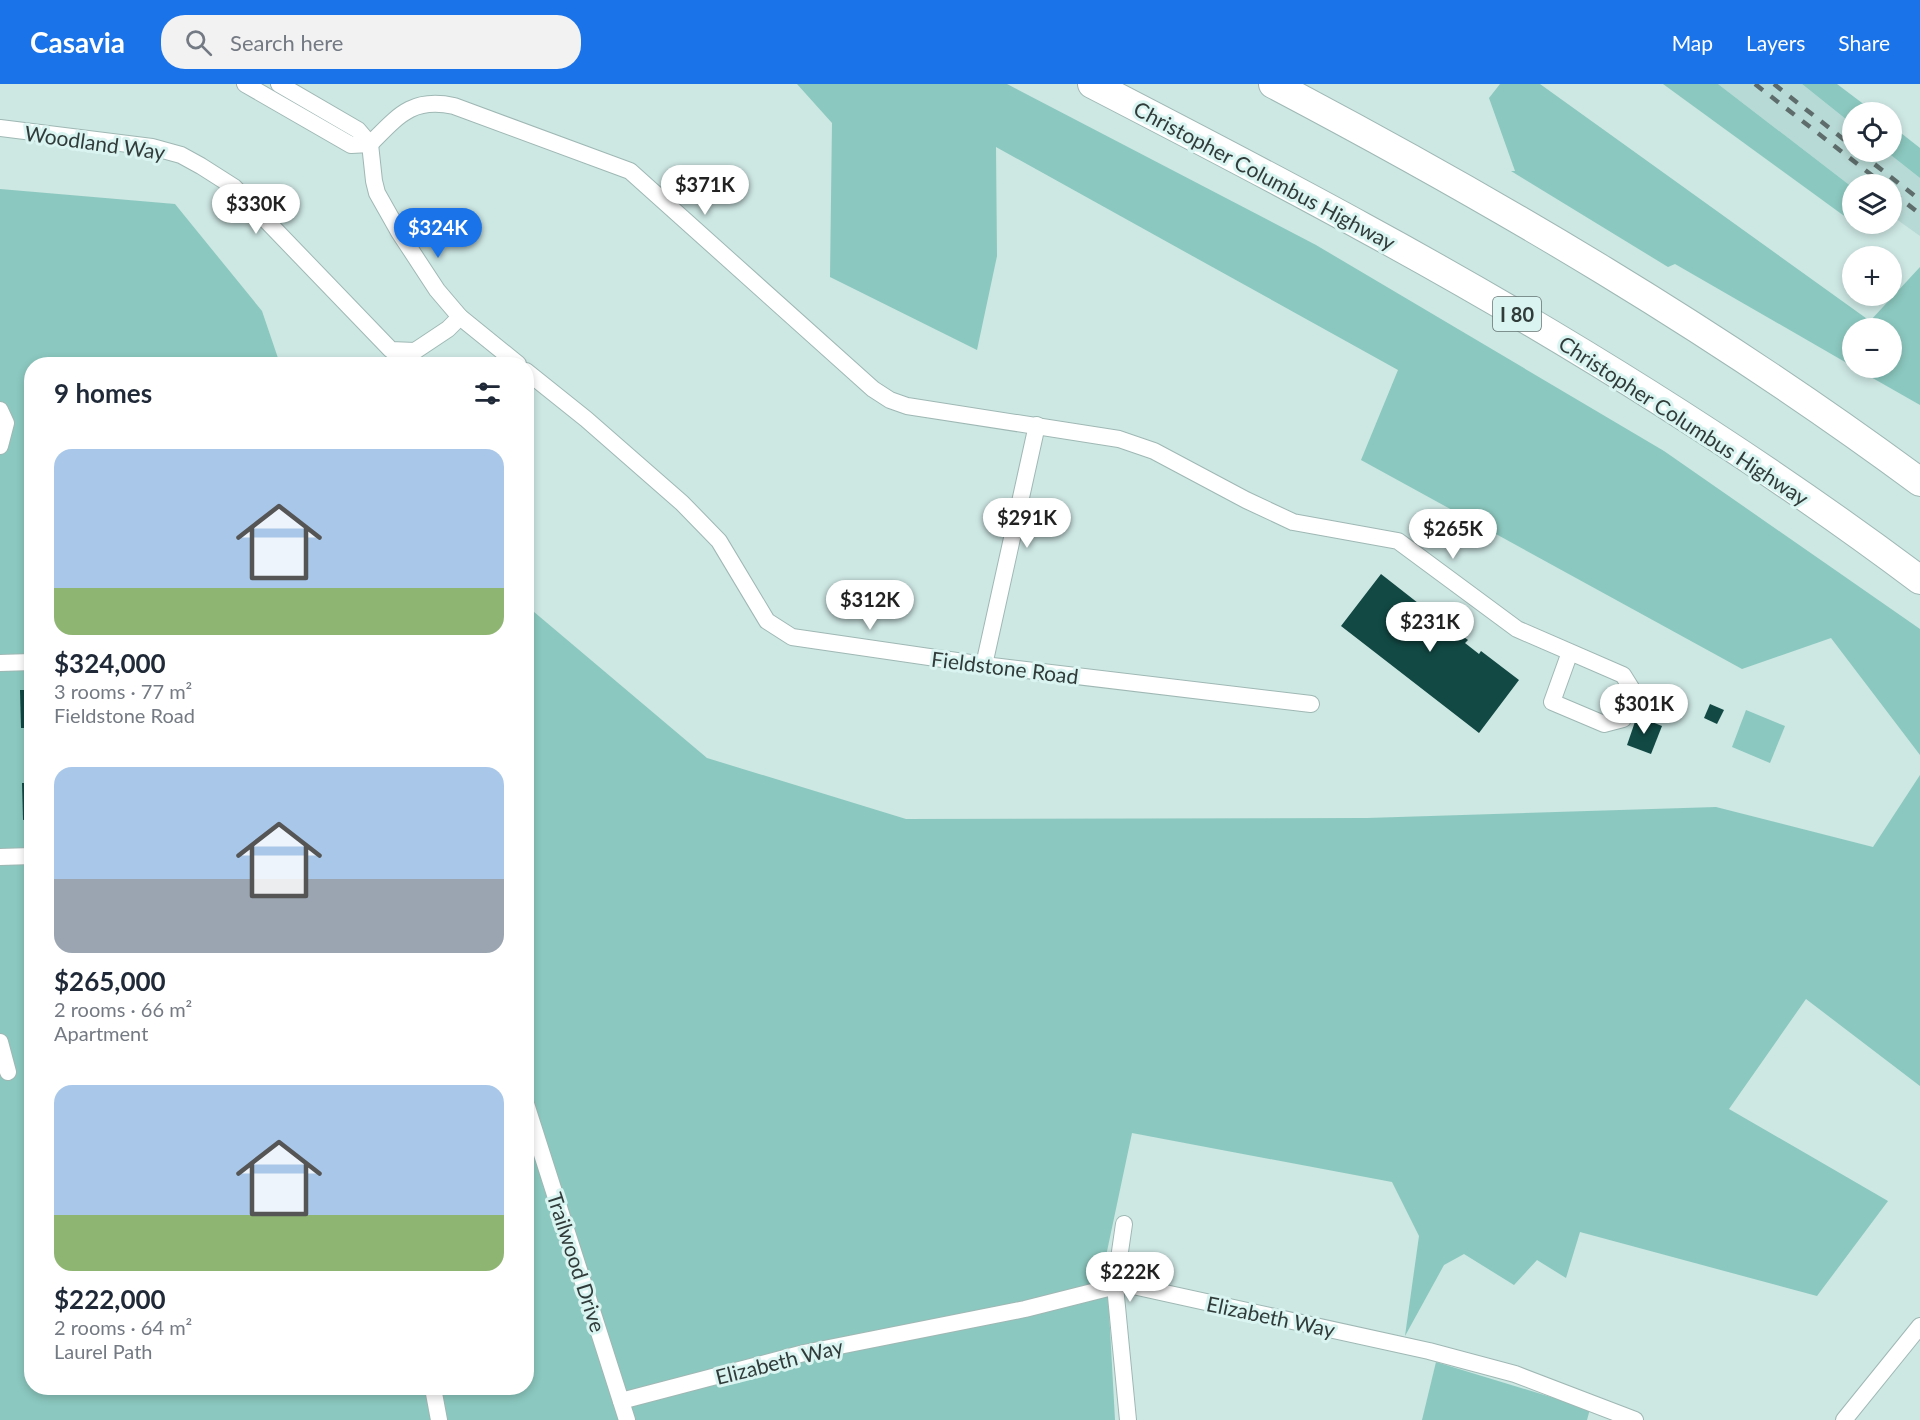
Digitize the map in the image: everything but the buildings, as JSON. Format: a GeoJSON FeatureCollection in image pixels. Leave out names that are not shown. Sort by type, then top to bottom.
{"type":"FeatureCollection","features":[{"type":"Feature","properties":{"kind":"highway","name":"Christopher Columbus Highway"},"geometry":{"type":"LineString","coordinates":[[1092,84],[1363,227],[1567,344],[1801,495],[1920,580]]}},
{"type":"Feature","properties":{"kind":"highway"},"geometry":{"type":"LineString","coordinates":[[1273,84],[1530,225],[1702,332],[1920,482]]}},
{"type":"Feature","properties":{"kind":"street"},"geometry":{"type":"LineString","coordinates":[[245,84],[351,145],[370,144],[396,118],[409,110],[424,104],[442,103],[630,171],[831,353],[881,395],[907,406],[1119,439],[1154,451],[1293,522],[1398,541],[1517,630],[1570,652],[1623,675],[1633,691],[1623,719],[1604,724],[1552,702],[1570,652]]}},
{"type":"Feature","properties":{"kind":"street"},"geometry":{"type":"LineString","coordinates":[[279,84],[358,130],[370,144],[377,193],[399,232],[437,290],[460,317],[509,357]]}},
{"type":"Feature","properties":{"kind":"street","name":"Woodland Way"},"geometry":{"type":"LineString","coordinates":[[0,128],[153,147],[181,155],[201,166],[234,186],[391,350],[415,351],[448,329],[460,317]]}},
{"type":"Feature","properties":{"kind":"street","name":"Fieldstone Road"},"geometry":{"type":"LineString","coordinates":[[534,377],[586,419],[682,503],[719,541],[767,621],[792,637],[984,665],[1311,704]]}},
{"type":"Feature","properties":{"kind":"street"},"geometry":{"type":"LineString","coordinates":[[0,410],[6,423],[0,446]]}},
{"type":"Feature","properties":{"kind":"street"},"geometry":{"type":"LineString","coordinates":[[984,665],[1037,425]]}},
{"type":"Feature","properties":{"kind":"street"},"geometry":{"type":"LineString","coordinates":[[0,663],[24,662]]}},
{"type":"Feature","properties":{"kind":"street"},"geometry":{"type":"LineString","coordinates":[[0,857],[24,856]]}},
{"type":"Feature","properties":{"kind":"street"},"geometry":{"type":"LineString","coordinates":[[0,1042],[8,1072]]}},
{"type":"Feature","properties":{"kind":"street","name":"Trailwood Drive"},"geometry":{"type":"LineString","coordinates":[[534,1129],[627,1420]]}},
{"type":"Feature","properties":{"kind":"street"},"geometry":{"type":"LineString","coordinates":[[1124,1224],[1115,1286],[1128,1420]]}},
{"type":"Feature","properties":{"kind":"street","name":"Elizabeth Way"},"geometry":{"type":"LineString","coordinates":[[621,1401],[804,1353],[1025,1309],[1124,1284],[1429,1351],[1515,1374],[1635,1420]]}},
{"type":"Feature","properties":{"kind":"street"},"geometry":{"type":"LineString","coordinates":[[1844,1420],[1918,1333]]}},
{"type":"Feature","properties":{"kind":"street"},"geometry":{"type":"LineString","coordinates":[[434,1395],[439,1420]]}},
{"type":"Feature","properties":{"kind":"shaded area"},"geometry":{"type":"Polygon","coordinates":[[[1718,84],[1802,84],[1842,116],[1842,162],[1900,162],[1920,178],[1920,236],[1902,223],[1902,174],[1842,174],[1842,179],[1718,84]]]}},
{"type":"Feature","properties":{"kind":"green space"},"geometry":{"type":"Polygon","coordinates":[[[797,84],[1007,84],[1316,245],[1664,451],[1920,629],[1920,755],[1831,638],[1742,669],[1361,460],[1398,370],[996,147],[997,256],[977,350],[830,277],[832,123],[797,84]]]}},
{"type":"Feature","properties":{"kind":"green space"},"geometry":{"type":"Polygon","coordinates":[[[1500,84],[1540,84],[1842,301],[1842,306],[1849,306],[1866,318],[1842,318],[1842,360],[1675,264],[1668,267],[1511,171],[1515,171],[1489,98],[1500,84]]]}},
{"type":"Feature","properties":{"kind":"green space"},"geometry":{"type":"Polygon","coordinates":[[[1663,84],[1718,84],[1842,179],[1842,214],[1663,84]]]}},
{"type":"Feature","properties":{"kind":"green space"},"geometry":{"type":"Polygon","coordinates":[[[1802,84],[1837,84],[1861,102],[1842,102],[1842,116],[1802,84]]]}},
{"type":"Feature","properties":{"kind":"green space"},"geometry":{"type":"Polygon","coordinates":[[[1902,134],[1920,148],[1920,178],[1900,162],[1902,162],[1902,134]]]}},
{"type":"Feature","properties":{"kind":"green space"},"geometry":{"type":"Polygon","coordinates":[[[0,189],[175,204],[262,311],[278,357],[24,357],[24,1395],[534,1395],[534,612],[707,758],[906,819],[1367,818],[1716,807],[1873,847],[1920,775],[1920,1086],[1806,999],[1729,1109],[1888,1201],[1817,1296],[1580,1232],[1566,1278],[1537,1260],[1514,1285],[1464,1254],[1444,1265],[1405,1336],[1419,1236],[1392,1182],[1132,1133],[1106,1256],[1115,1420],[0,1420],[0,189]]]}},
{"type":"Feature","properties":{"kind":"green space"},"geometry":{"type":"Polygon","coordinates":[[[1920,267],[1920,405],[1873,378],[1902,378],[1902,318],[1873,318],[1884,306],[1902,306],[1902,286],[1920,267]]]}},
{"type":"Feature","properties":{"kind":"green space"},"geometry":{"type":"Polygon","coordinates":[[[1746,710],[1785,726],[1770,763],[1732,747],[1746,710]]]}},
{"type":"Feature","properties":{"kind":"green space"},"geometry":{"type":"Polygon","coordinates":[[[1436,1362],[1590,1409],[1587,1420],[1422,1420],[1436,1362]]]}},
{"type":"Feature","properties":{"kind":"railway"},"geometry":{"type":"LineString","coordinates":[[1755,84],[1870,174]]}},
{"type":"Feature","properties":{"kind":"railway"},"geometry":{"type":"LineString","coordinates":[[1774,84],[1842,138]]}},
{"type":"Feature","properties":{"kind":"railway"},"geometry":{"type":"LineString","coordinates":[[1872,162],[1920,200]]}},
{"type":"Feature","properties":{"kind":"railway"},"geometry":{"type":"LineString","coordinates":[[1902,200],[1920,214]]}}]}
